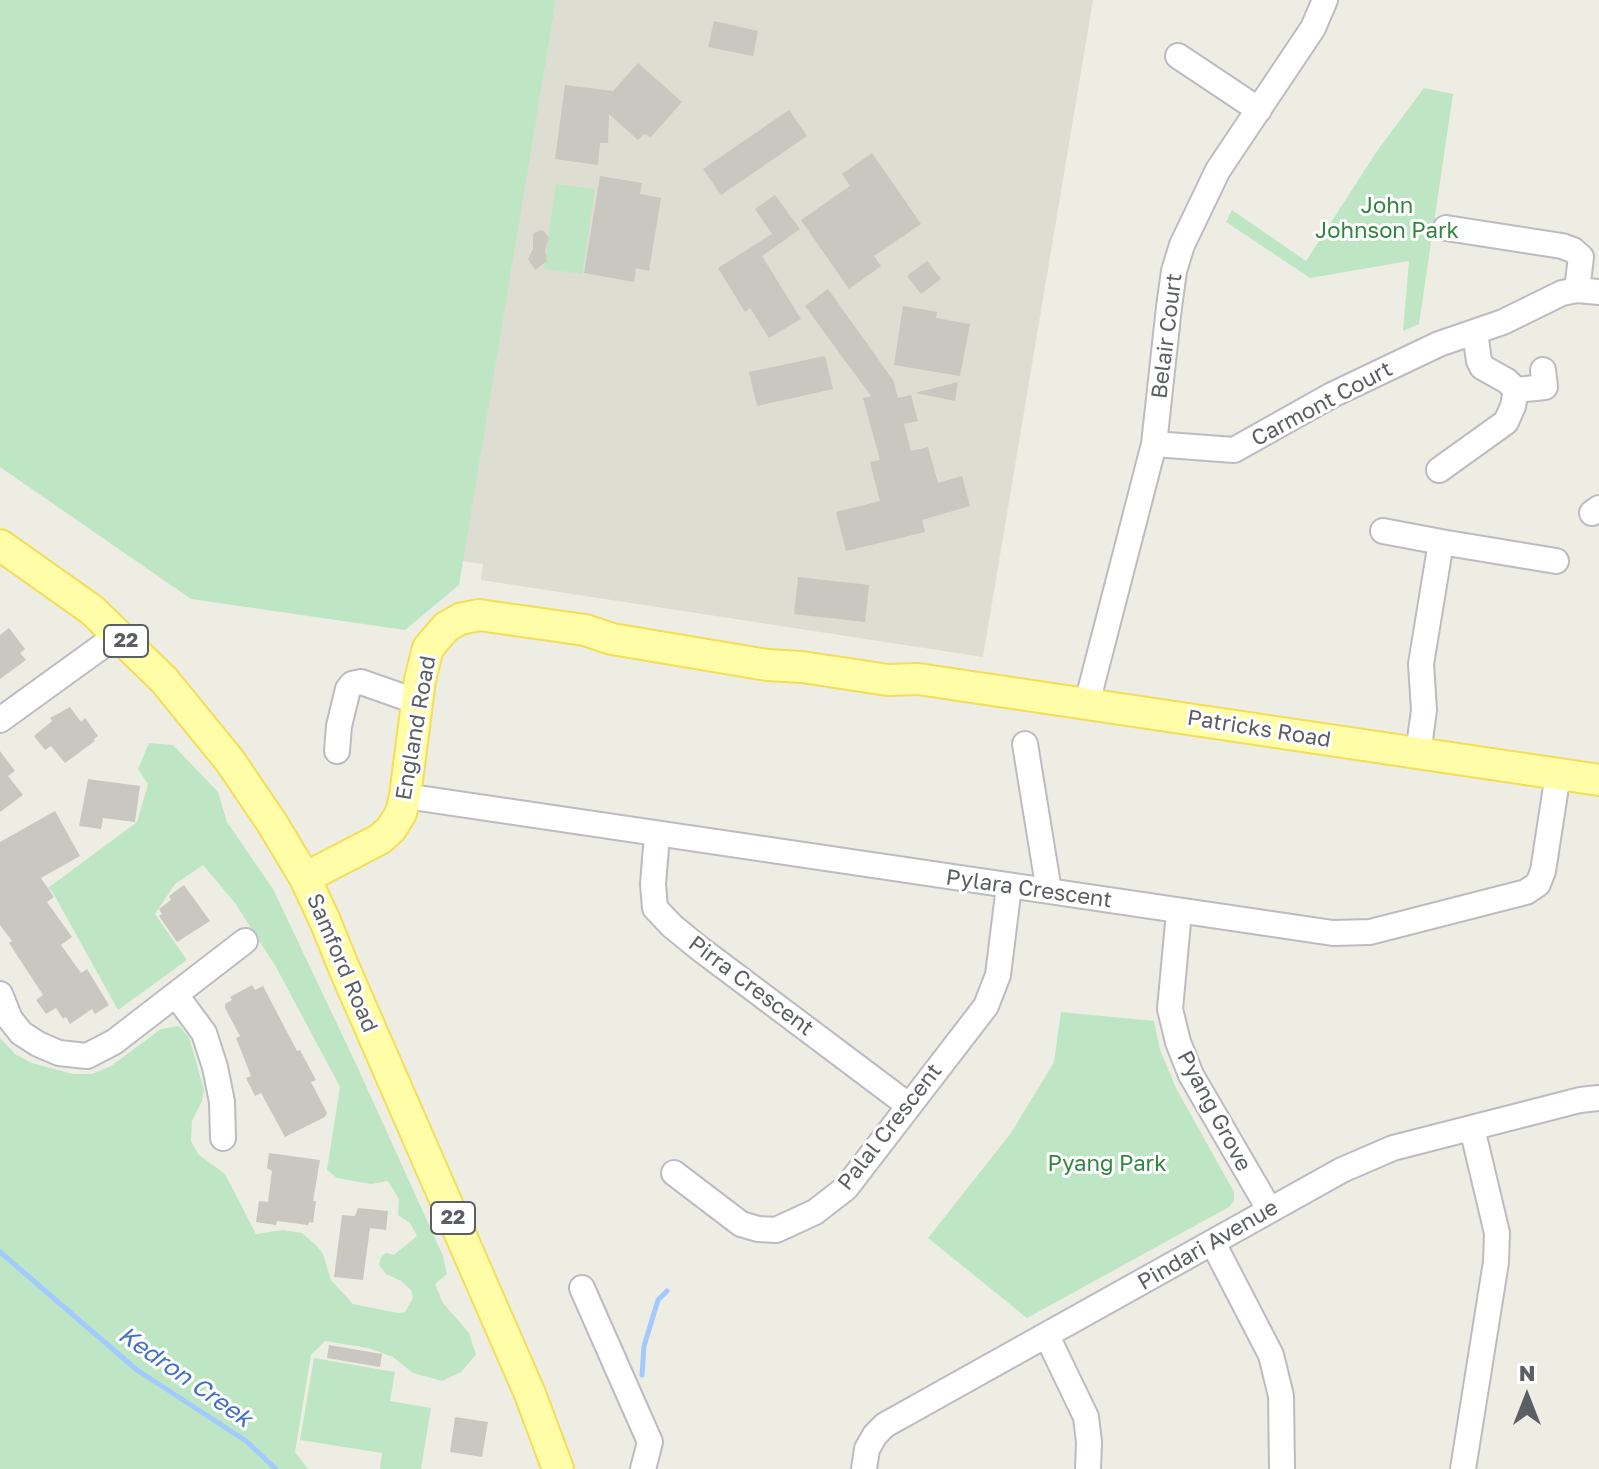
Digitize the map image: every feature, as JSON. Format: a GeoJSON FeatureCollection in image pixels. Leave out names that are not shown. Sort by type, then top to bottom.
{"type":"FeatureCollection","features":[{"type":"Feature","properties":{"kind":"main road","name":"Samford Road"},"geometry":{"type":"LineString","coordinates":[[0,545],[63,588],[119,634],[197,718],[272,823],[305,878],[530,1394],[558,1469]]}},
{"type":"Feature","properties":{"kind":"main road","name":"Patricks Road"},"geometry":{"type":"LineString","coordinates":[[446,627],[460,619],[479,615],[585,630],[612,639],[767,665],[888,680],[918,679],[1599,780]]}},
{"type":"Feature","properties":{"kind":"main road","name":"England Road"},"geometry":{"type":"LineString","coordinates":[[305,878],[380,839],[401,813],[428,648],[446,627]]}},
{"type":"Feature","properties":{"kind":"street","name":"Belair Court"},"geometry":{"type":"LineString","coordinates":[[1087,703],[1154,444],[1171,295],[1182,245],[1218,170],[1313,28],[1325,0]]}},
{"type":"Feature","properties":{"kind":"street"},"geometry":{"type":"LineString","coordinates":[[1178,56],[1259,110]]}},
{"type":"Feature","properties":{"kind":"street"},"geometry":{"type":"LineString","coordinates":[[1446,228],[1573,250],[1581,257],[1588,291]]}},
{"type":"Feature","properties":{"kind":"street","name":"Carmont Court"},"geometry":{"type":"LineString","coordinates":[[1154,444],[1234,450],[1332,395],[1439,344],[1503,322],[1562,293],[1588,291]]}},
{"type":"Feature","properties":{"kind":"street"},"geometry":{"type":"LineString","coordinates":[[1475,332],[1482,367],[1507,381],[1516,390],[1548,388]]}},
{"type":"Feature","properties":{"kind":"street"},"geometry":{"type":"LineString","coordinates":[[1439,470],[1506,422],[1516,390]]}},
{"type":"Feature","properties":{"kind":"street"},"geometry":{"type":"LineString","coordinates":[[1383,531],[1556,561]]}},
{"type":"Feature","properties":{"kind":"street"},"geometry":{"type":"LineString","coordinates":[[1418,754],[1424,710],[1421,664],[1441,542]]}},
{"type":"Feature","properties":{"kind":"street"},"geometry":{"type":"LineString","coordinates":[[0,720],[119,634]]}},
{"type":"Feature","properties":{"kind":"street"},"geometry":{"type":"LineString","coordinates":[[337,751],[339,726],[352,684],[361,682],[418,702]]}},
{"type":"Feature","properties":{"kind":"street"},"geometry":{"type":"LineString","coordinates":[[1025,744],[1049,891]]}},
{"type":"Feature","properties":{"kind":"street","name":"Pylara Crescent"},"geometry":{"type":"LineString","coordinates":[[405,796],[1333,933],[1370,932],[1526,892],[1538,884],[1543,871],[1558,774]]}},
{"type":"Feature","properties":{"kind":"street","name":"Pirra Crescent"},"geometry":{"type":"LineString","coordinates":[[657,835],[653,884],[655,908],[699,948],[908,1105]]}},
{"type":"Feature","properties":{"kind":"street","name":"Palal Crescent"},"geometry":{"type":"LineString","coordinates":[[674,1173],[741,1224],[758,1229],[776,1230],[815,1212],[846,1188],[986,1006],[1000,964],[1009,886]]}},
{"type":"Feature","properties":{"kind":"street","name":"Pyang Grove"},"geometry":{"type":"LineString","coordinates":[[1179,912],[1170,1009],[1178,1042],[1191,1075],[1269,1209]]}},
{"type":"Feature","properties":{"kind":"street"},"geometry":{"type":"LineString","coordinates":[[0,994],[10,1019],[21,1033],[38,1044],[74,1056],[87,1056],[102,1050],[245,941]]}},
{"type":"Feature","properties":{"kind":"street"},"geometry":{"type":"LineString","coordinates":[[176,995],[204,1033],[208,1044],[222,1102],[223,1138]]}},
{"type":"Feature","properties":{"kind":"street","name":"Pindari Avenue"},"geometry":{"type":"LineString","coordinates":[[864,1469],[867,1449],[885,1425],[1342,1170],[1393,1148],[1580,1100],[1599,1098]]}},
{"type":"Feature","properties":{"kind":"street"},"geometry":{"type":"LineString","coordinates":[[1463,1469],[1496,1262],[1497,1233],[1472,1128]]}},
{"type":"Feature","properties":{"kind":"street"},"geometry":{"type":"LineString","coordinates":[[1213,1243],[1271,1355],[1281,1396],[1282,1469]]}},
{"type":"Feature","properties":{"kind":"street"},"geometry":{"type":"LineString","coordinates":[[582,1288],[650,1442],[643,1469]]}},
{"type":"Feature","properties":{"kind":"street"},"geometry":{"type":"LineString","coordinates":[[1047,1336],[1086,1417],[1088,1469]]}},
{"type":"Feature","properties":{"kind":"shaded area"},"geometry":{"type":"Polygon","coordinates":[[[556,0],[1093,0],[983,657],[481,580],[483,564],[462,561],[556,0]]]}},
{"type":"Feature","properties":{"kind":"green space"},"geometry":{"type":"Polygon","coordinates":[[[0,0],[556,0],[459,585],[405,630],[191,599],[0,467],[0,0]]]}},
{"type":"Feature","properties":{"kind":"green space","name":"John Johnson Park"},"geometry":{"type":"Polygon","coordinates":[[[1424,88],[1453,94],[1419,324],[1403,331],[1409,261],[1310,278],[1226,222],[1232,210],[1306,261],[1377,151],[1424,88]]]}},
{"type":"Feature","properties":{"kind":"green space"},"geometry":{"type":"Polygon","coordinates":[[[556,184],[595,189],[582,274],[544,269],[556,184]]]}},
{"type":"Feature","properties":{"kind":"green space"},"geometry":{"type":"Polygon","coordinates":[[[149,743],[173,745],[218,792],[227,822],[273,889],[443,1256],[447,1274],[435,1284],[443,1303],[469,1333],[476,1355],[461,1372],[442,1381],[413,1373],[393,1357],[368,1348],[325,1341],[311,1355],[295,1452],[308,1469],[0,1469],[0,1038],[15,1054],[32,1063],[73,1074],[92,1074],[111,1066],[161,1029],[179,1026],[189,1037],[204,1090],[192,1121],[191,1141],[198,1154],[225,1174],[256,1234],[283,1230],[302,1233],[323,1254],[331,1280],[353,1304],[398,1313],[405,1312],[413,1298],[411,1290],[386,1274],[379,1265],[386,1253],[394,1255],[417,1236],[410,1223],[398,1215],[399,1199],[388,1181],[371,1184],[337,1178],[327,1170],[340,1087],[276,967],[235,903],[203,865],[175,884],[155,914],[187,960],[118,1010],[48,888],[137,822],[148,784],[138,769],[149,743]]]}},
{"type":"Feature","properties":{"kind":"green space","name":"Pyang Park"},"geometry":{"type":"Polygon","coordinates":[[[1061,1012],[1154,1021],[1160,1050],[1176,1088],[1234,1192],[1234,1201],[1229,1207],[1027,1318],[928,1238],[1011,1133],[1054,1062],[1061,1012]]]}},
{"type":"Feature","properties":{"kind":"green space"},"geometry":{"type":"Polygon","coordinates":[[[314,1358],[395,1372],[390,1401],[431,1408],[421,1469],[380,1469],[382,1453],[300,1440],[314,1358]]]}},
{"type":"Feature","properties":{"kind":"building"},"geometry":{"type":"Polygon","coordinates":[[[714,21],[758,31],[753,56],[708,47],[714,21]]]}},
{"type":"Feature","properties":{"kind":"building"},"geometry":{"type":"Polygon","coordinates":[[[638,63],[682,102],[651,137],[644,134],[638,140],[609,114],[608,143],[600,143],[598,165],[555,159],[565,85],[613,91],[638,63]]]}},
{"type":"Feature","properties":{"kind":"building"},"geometry":{"type":"Polygon","coordinates":[[[789,110],[807,136],[721,195],[703,169],[789,110]]]}},
{"type":"Feature","properties":{"kind":"building"},"geometry":{"type":"Polygon","coordinates":[[[872,153],[921,224],[874,256],[881,266],[849,289],[801,220],[850,186],[842,174],[872,153]]]}},
{"type":"Feature","properties":{"kind":"building"},"geometry":{"type":"Polygon","coordinates":[[[600,176],[642,183],[640,194],[661,198],[649,271],[636,268],[634,282],[584,273],[600,176]]]}},
{"type":"Feature","properties":{"kind":"building"},"geometry":{"type":"Polygon","coordinates":[[[775,195],[800,229],[762,256],[801,319],[769,338],[750,308],[745,312],[718,268],[772,234],[755,209],[775,195]]]}},
{"type":"Feature","properties":{"kind":"building"},"geometry":{"type":"Polygon","coordinates":[[[543,230],[549,238],[545,250],[547,261],[535,270],[528,259],[533,249],[533,235],[543,230]]]}},
{"type":"Feature","properties":{"kind":"building"},"geometry":{"type":"Polygon","coordinates":[[[927,261],[941,279],[921,294],[907,276],[927,261]]]}},
{"type":"Feature","properties":{"kind":"building"},"geometry":{"type":"Polygon","coordinates":[[[828,289],[893,380],[898,398],[911,395],[918,421],[904,424],[911,451],[928,447],[938,483],[962,476],[970,506],[922,520],[925,532],[846,551],[836,512],[880,501],[870,462],[880,460],[863,398],[871,396],[805,306],[828,289]]]}},
{"type":"Feature","properties":{"kind":"building"},"geometry":{"type":"Polygon","coordinates":[[[903,306],[937,312],[936,318],[970,324],[960,376],[894,365],[903,306]]]}},
{"type":"Feature","properties":{"kind":"building"},"geometry":{"type":"Polygon","coordinates":[[[825,356],[833,389],[757,406],[749,372],[825,356]]]}},
{"type":"Feature","properties":{"kind":"building"},"geometry":{"type":"Polygon","coordinates":[[[958,382],[955,401],[915,393],[958,382]]]}},
{"type":"Feature","properties":{"kind":"building"},"geometry":{"type":"Polygon","coordinates":[[[798,577],[869,585],[865,622],[794,614],[798,577]]]}},
{"type":"Feature","properties":{"kind":"building"},"geometry":{"type":"Polygon","coordinates":[[[9,628],[25,649],[20,653],[26,660],[0,679],[0,635],[9,628]]]}},
{"type":"Feature","properties":{"kind":"building"},"geometry":{"type":"Polygon","coordinates":[[[70,707],[81,722],[85,718],[98,736],[65,763],[51,746],[45,750],[34,736],[52,721],[50,718],[70,707]]]}},
{"type":"Feature","properties":{"kind":"building"},"geometry":{"type":"Polygon","coordinates":[[[0,751],[15,771],[8,776],[23,795],[0,812],[0,751]]]}},
{"type":"Feature","properties":{"kind":"building"},"geometry":{"type":"Polygon","coordinates":[[[88,779],[140,786],[135,822],[103,818],[101,829],[79,826],[88,779]]]}},
{"type":"Feature","properties":{"kind":"building"},"geometry":{"type":"Polygon","coordinates":[[[55,811],[80,856],[41,878],[54,897],[47,902],[72,937],[61,945],[81,973],[87,969],[109,1005],[95,1014],[92,1009],[70,1024],[56,1008],[46,1014],[36,1000],[43,995],[0,925],[0,842],[55,811]]]}},
{"type":"Feature","properties":{"kind":"building"},"geometry":{"type":"Polygon","coordinates":[[[184,885],[210,921],[177,942],[159,916],[162,914],[159,909],[171,900],[169,896],[184,885]]]}},
{"type":"Feature","properties":{"kind":"building"},"geometry":{"type":"Polygon","coordinates":[[[252,985],[255,990],[263,986],[316,1080],[311,1082],[327,1113],[325,1117],[285,1137],[261,1093],[255,1096],[246,1078],[251,1076],[236,1038],[240,1036],[225,1008],[225,1004],[232,1000],[230,997],[252,985]]]}},
{"type":"Feature","properties":{"kind":"building"},"geometry":{"type":"Polygon","coordinates":[[[269,1153],[320,1160],[313,1201],[316,1201],[313,1223],[277,1221],[276,1225],[256,1222],[259,1201],[268,1202],[272,1171],[267,1168],[269,1153]]]}},
{"type":"Feature","properties":{"kind":"building"},"geometry":{"type":"Polygon","coordinates":[[[358,1208],[388,1211],[386,1230],[370,1228],[363,1280],[334,1277],[342,1215],[355,1216],[358,1208]]]}},
{"type":"Feature","properties":{"kind":"building"},"geometry":{"type":"Polygon","coordinates":[[[329,1345],[382,1354],[380,1367],[327,1358],[329,1345]]]}},
{"type":"Feature","properties":{"kind":"building"},"geometry":{"type":"Polygon","coordinates":[[[455,1417],[488,1422],[482,1457],[450,1452],[455,1417]]]}},
{"type":"Feature","properties":{"kind":"waterway","name":"Kedron Creek"},"geometry":{"type":"LineString","coordinates":[[0,1252],[137,1370],[246,1441],[276,1469]]}},
{"type":"Feature","properties":{"kind":"waterway"},"geometry":{"type":"LineString","coordinates":[[642,1375],[644,1346],[658,1300],[667,1291]]}}]}
